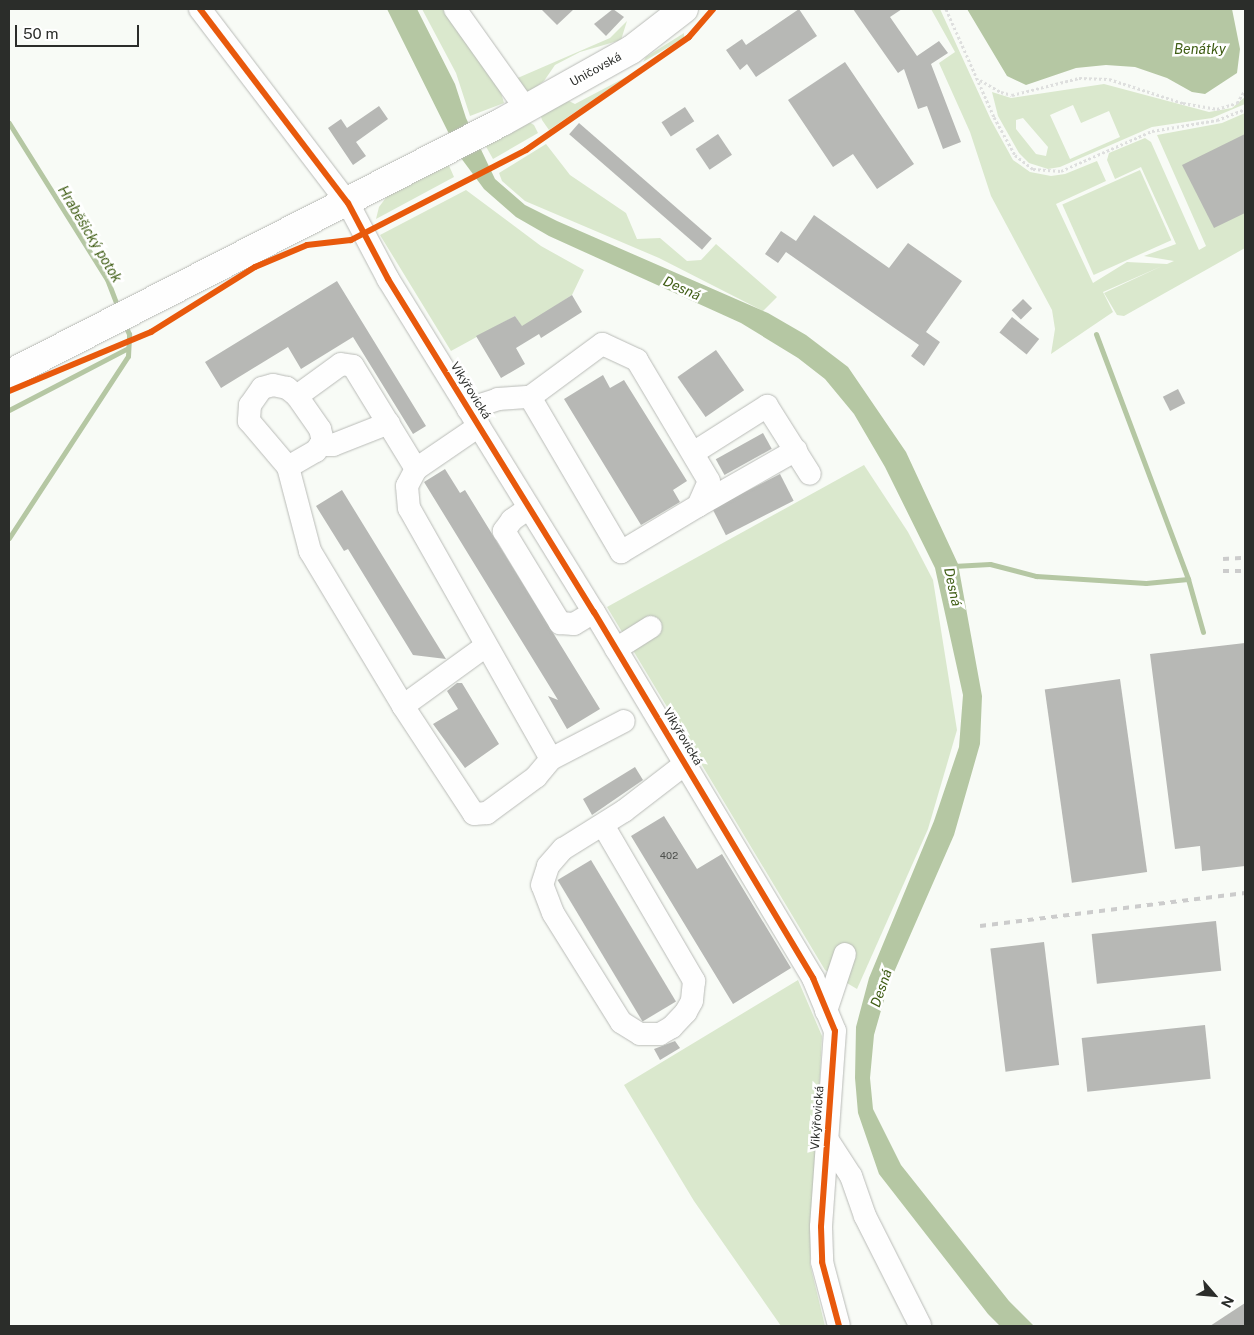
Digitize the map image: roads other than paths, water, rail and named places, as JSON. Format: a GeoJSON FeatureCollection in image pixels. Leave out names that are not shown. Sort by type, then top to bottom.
{"type":"FeatureCollection","features":[{"type":"Feature","properties":{"kind":"main road","name":"Uničovská"},"geometry":{"type":"LineString","coordinates":[[9,374],[348,203],[502,122],[630,50],[684,9]]}},
{"type":"Feature","properties":{"kind":"street","name":"Vikýřovická"},"geometry":{"type":"LineString","coordinates":[[200,9],[348,203],[388,279],[594,612],[813,978],[835,1031],[822,1262],[839,1326]]}},
{"type":"Feature","properties":{"kind":"street"},"geometry":{"type":"LineString","coordinates":[[455,9],[526,109]]}},
{"type":"Feature","properties":{"kind":"street"},"geometry":{"type":"LineString","coordinates":[[551,759],[409,508],[407,486],[416,469],[474,417],[498,399],[530,397],[602,344],[637,360],[709,481],[698,506]]}},
{"type":"Feature","properties":{"kind":"street"},"geometry":{"type":"LineString","coordinates":[[297,396],[341,364],[353,366],[416,469]]}},
{"type":"Feature","properties":{"kind":"street"},"geometry":{"type":"LineString","coordinates":[[288,467],[316,451],[320,444],[320,429],[297,396],[287,388],[273,385],[262,388],[250,405],[249,421],[288,467],[310,550],[404,706],[474,814],[487,813],[536,777],[551,759],[624,721]]}},
{"type":"Feature","properties":{"kind":"street"},"geometry":{"type":"LineString","coordinates":[[530,397],[621,552],[796,450]]}},
{"type":"Feature","properties":{"kind":"street"},"geometry":{"type":"LineString","coordinates":[[692,453],[767,406],[810,474]]}},
{"type":"Feature","properties":{"kind":"street"},"geometry":{"type":"LineString","coordinates":[[320,444],[333,445],[389,422]]}},
{"type":"Feature","properties":{"kind":"street"},"geometry":{"type":"LineString","coordinates":[[529,508],[512,520],[504,531],[550,608],[560,623],[567,626],[594,612]]}},
{"type":"Feature","properties":{"kind":"street"},"geometry":{"type":"LineString","coordinates":[[616,649],[651,627]]}},
{"type":"Feature","properties":{"kind":"street"},"geometry":{"type":"LineString","coordinates":[[404,706],[486,646]]}},
{"type":"Feature","properties":{"kind":"street"},"geometry":{"type":"LineString","coordinates":[[603,824],[694,981],[692,1000],[686,1012],[672,1028],[660,1034],[640,1034],[621,1022],[554,913],[542,885],[553,857],[603,824],[685,764]]}},
{"type":"Feature","properties":{"kind":"street"},"geometry":{"type":"LineString","coordinates":[[826,1010],[845,954]]}},
{"type":"Feature","properties":{"kind":"street"},"geometry":{"type":"LineString","coordinates":[[828,1139],[851,1176],[865,1216],[920,1325]]}},
{"type":"Feature","properties":{"kind":"water","name":"Desná"},"geometry":{"type":"Polygon","coordinates":[[[387,9],[417,9],[455,84],[466,118],[495,179],[525,205],[557,221],[768,313],[806,335],[848,367],[906,452],[958,564],[982,696],[980,744],[954,835],[888,986],[874,1035],[870,1078],[873,1109],[901,1165],[1009,1301],[1034,1326],[1000,1326],[988,1314],[879,1174],[858,1113],[855,1078],[856,1027],[869,978],[934,821],[959,747],[963,695],[935,568],[885,467],[854,414],[825,379],[798,358],[741,323],[549,236],[516,217],[484,189],[461,158],[387,9]]]}},
{"type":"Feature","properties":{"kind":"water","name":"Benátky"},"geometry":{"type":"Polygon","coordinates":[[[967,9],[1232,9],[1240,49],[1237,73],[1205,94],[1192,92],[1167,78],[1135,67],[1106,65],[1076,68],[1026,85],[1007,76],[967,9]]]}},
{"type":"Feature","properties":{"kind":"waterway","name":"Hraběšický potok"},"geometry":{"type":"LineString","coordinates":[[9,123],[107,279],[119,310]]}},
{"type":"Feature","properties":{"kind":"waterway","name":"Hraběšický potok"},"geometry":{"type":"LineString","coordinates":[[9,538],[128,356],[129,334],[125,325]]}},
{"type":"Feature","properties":{"kind":"waterway"},"geometry":{"type":"LineString","coordinates":[[1096,334],[1188,579],[1203,632]]}},
{"type":"Feature","properties":{"kind":"waterway"},"geometry":{"type":"LineString","coordinates":[[9,410],[128,348]]}},
{"type":"Feature","properties":{"kind":"waterway","name":"Desná"},"geometry":{"type":"LineString","coordinates":[[953,566],[990,564],[1036,576],[1146,583],[1188,579]]}},
{"type":"Feature","properties":{"kind":"railway"},"geometry":{"type":"LineString","coordinates":[[1223,559],[1245,558]]}},
{"type":"Feature","properties":{"kind":"railway"},"geometry":{"type":"LineString","coordinates":[[1223,571],[1245,571]]}},
{"type":"Feature","properties":{"kind":"railway"},"geometry":{"type":"LineString","coordinates":[[980,926],[1245,893]]}}]}
